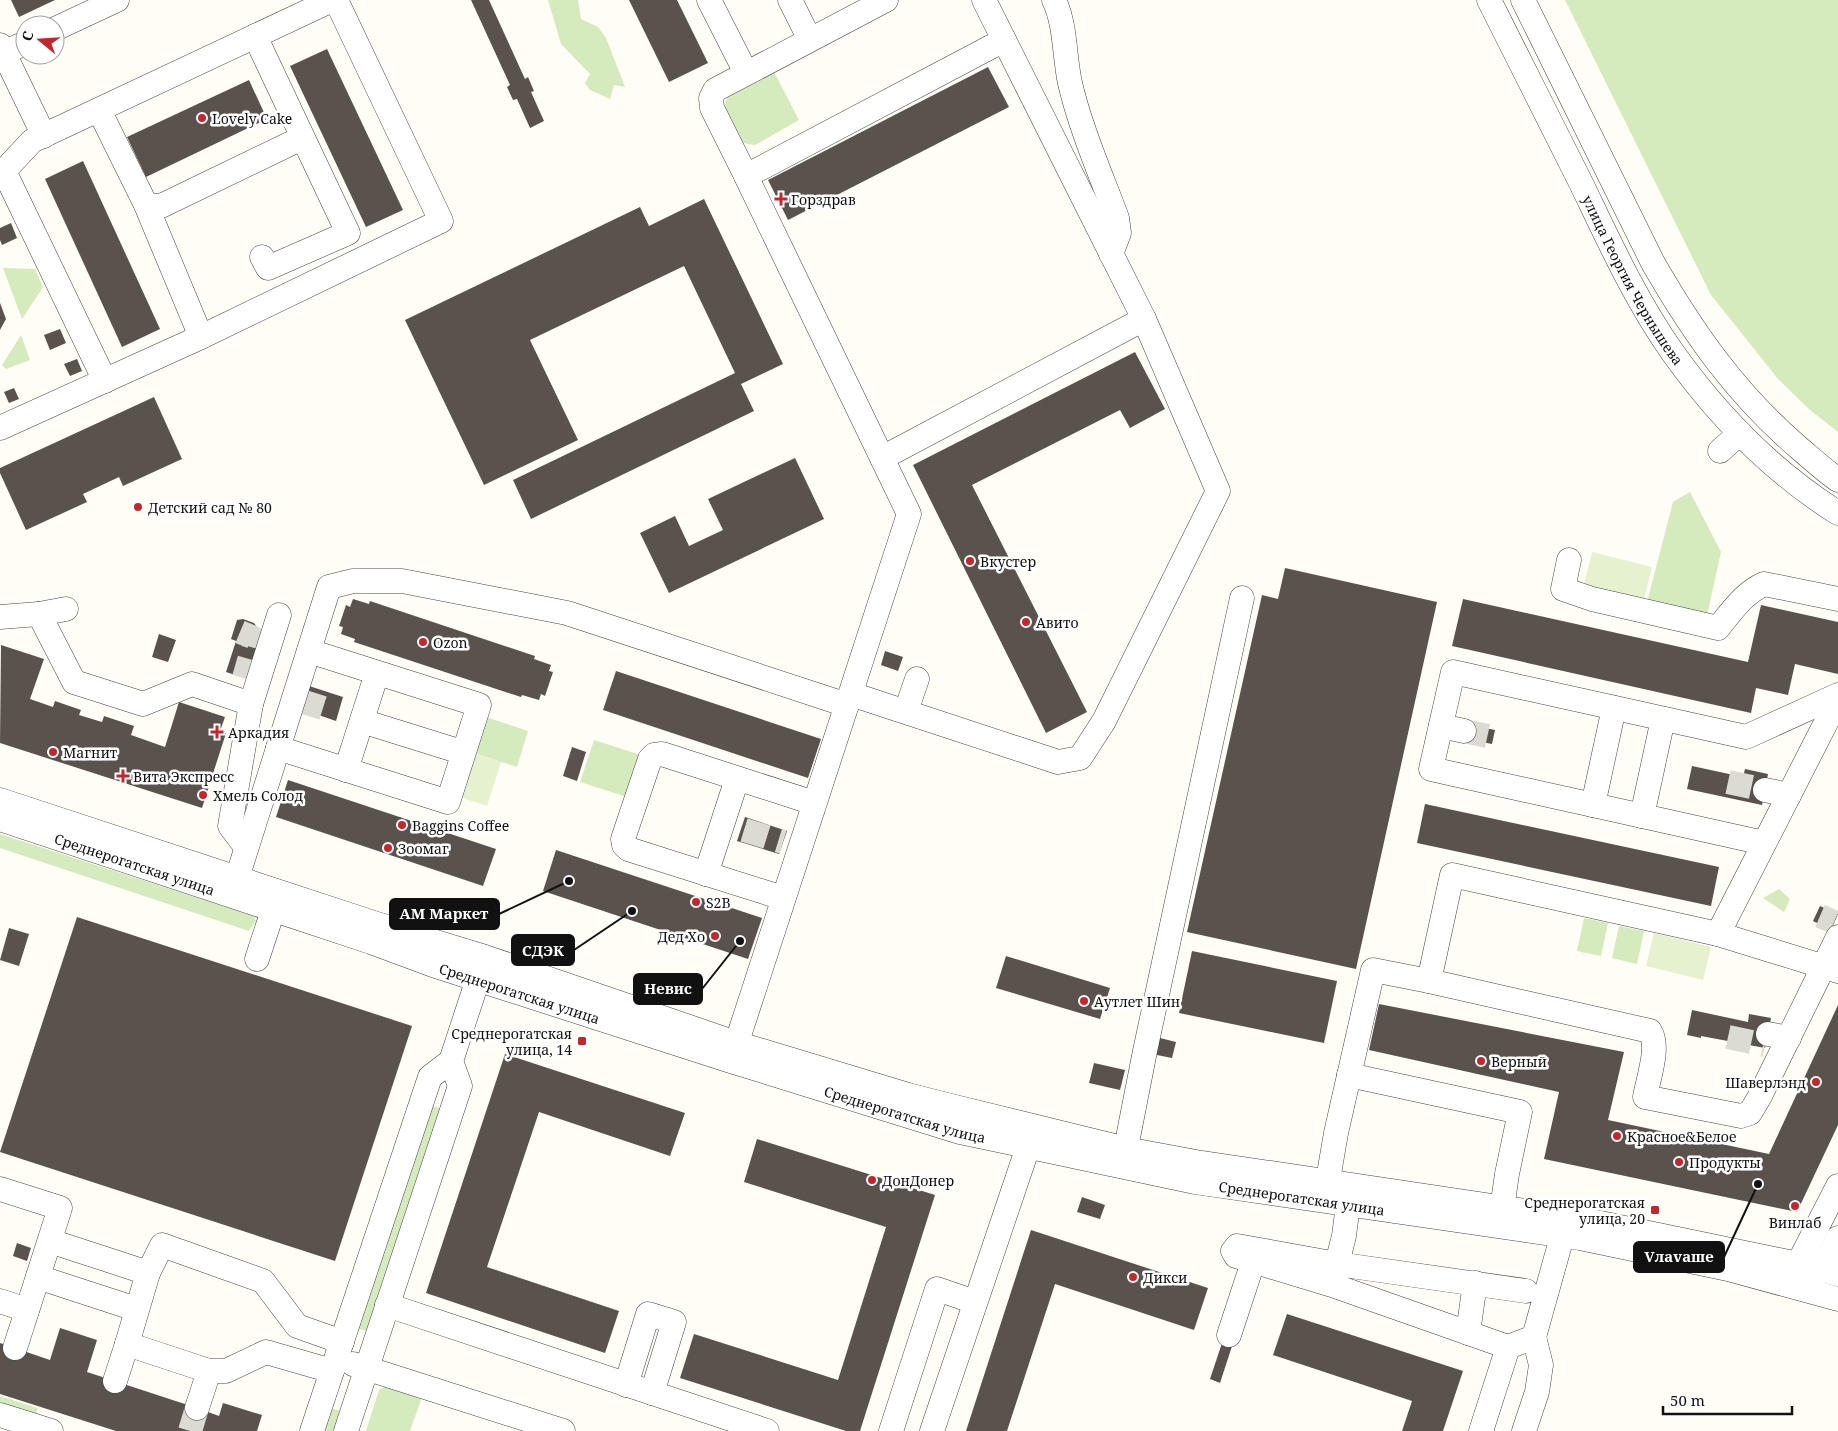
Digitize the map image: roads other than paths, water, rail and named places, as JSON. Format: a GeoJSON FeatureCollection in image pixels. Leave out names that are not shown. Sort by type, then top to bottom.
{"type":"FeatureCollection","features":[{"type":"Feature","properties":{"kind":"street"},"geometry":{"type":"LineString","coordinates":[[65,24],[118,0]]}},
{"type":"Feature","properties":{"kind":"street"},"geometry":{"type":"LineString","coordinates":[[0,428],[105,381],[201,337],[441,221],[334,0],[292,8],[254,36],[32,141],[2,172],[105,381]]}},
{"type":"Feature","properties":{"kind":"street"},"geometry":{"type":"LineString","coordinates":[[710,0],[740,61]]}},
{"type":"Feature","properties":{"kind":"street"},"geometry":{"type":"LineString","coordinates":[[790,0],[804,28]]}},
{"type":"Feature","properties":{"kind":"street"},"geometry":{"type":"LineString","coordinates":[[734,1052],[783,898],[791,845],[814,803],[909,514],[712,108],[711,98],[715,90],[886,0]]}},
{"type":"Feature","properties":{"kind":"street"},"geometry":{"type":"LineString","coordinates":[[234,887],[278,748],[298,698],[309,651],[329,588],[353,581],[402,581],[567,613],[849,700],[906,712],[1058,762],[1080,758],[1104,721],[1218,491],[1144,320],[984,0]]}},
{"type":"Feature","properties":{"kind":"street"},"geometry":{"type":"LineString","coordinates":[[1054,0],[1061,23],[1070,83],[1117,218],[1119,233],[1111,254]]}},
{"type":"Feature","properties":{"kind":"street","name":"улица Георгия Чернышева"},"geometry":{"type":"LineString","coordinates":[[1489,0],[1625,272],[1672,352],[1740,433],[1787,477],[1838,513]]}},
{"type":"Feature","properties":{"kind":"street","name":"улица Георгия Чернышева"},"geometry":{"type":"LineString","coordinates":[[1523,0],[1653,263],[1676,303],[1708,351],[1732,382],[1781,433],[1838,480]]}},
{"type":"Feature","properties":{"kind":"street"},"geometry":{"type":"LineString","coordinates":[[254,36],[360,261]]}},
{"type":"Feature","properties":{"kind":"street"},"geometry":{"type":"LineString","coordinates":[[746,176],[1004,40]]}},
{"type":"Feature","properties":{"kind":"street"},"geometry":{"type":"LineString","coordinates":[[15,46],[2,49],[44,136]]}},
{"type":"Feature","properties":{"kind":"street"},"geometry":{"type":"LineString","coordinates":[[99,110],[146,204],[201,337]]}},
{"type":"Feature","properties":{"kind":"street"},"geometry":{"type":"LineString","coordinates":[[146,204],[161,206],[302,138]]}},
{"type":"Feature","properties":{"kind":"street"},"geometry":{"type":"LineString","coordinates":[[262,257],[268,268],[348,233]]}},
{"type":"Feature","properties":{"kind":"street"},"geometry":{"type":"LineString","coordinates":[[882,458],[1144,320]]}},
{"type":"Feature","properties":{"kind":"street"},"geometry":{"type":"LineString","coordinates":[[1720,451],[1740,433]]}},
{"type":"Feature","properties":{"kind":"street"},"geometry":{"type":"LineString","coordinates":[[1569,560],[1563,590],[1592,599],[1718,628],[1745,596],[1754,588],[1764,584],[1838,600]]}},
{"type":"Feature","properties":{"kind":"street"},"geometry":{"type":"LineString","coordinates":[[1124,1158],[1145,1051],[1242,598]]}},
{"type":"Feature","properties":{"kind":"street"},"geometry":{"type":"LineString","coordinates":[[0,617],[39,614],[66,609]]}},
{"type":"Feature","properties":{"kind":"street"},"geometry":{"type":"LineString","coordinates":[[39,614],[74,682],[143,704],[192,684],[244,694]]}},
{"type":"Feature","properties":{"kind":"street"},"geometry":{"type":"LineString","coordinates":[[246,847],[230,826],[244,694],[279,615]]}},
{"type":"Feature","properties":{"kind":"street"},"geometry":{"type":"LineString","coordinates":[[278,748],[448,802],[479,705],[309,651]]}},
{"type":"Feature","properties":{"kind":"street"},"geometry":{"type":"LineString","coordinates":[[1764,843],[1432,769],[1453,672],[1746,737],[1838,699]]}},
{"type":"Feature","properties":{"kind":"street"},"geometry":{"type":"LineString","coordinates":[[346,770],[377,673]]}},
{"type":"Feature","properties":{"kind":"street"},"geometry":{"type":"LineString","coordinates":[[906,712],[917,679]]}},
{"type":"Feature","properties":{"kind":"street"},"geometry":{"type":"LineString","coordinates":[[1718,934],[1764,843],[1775,798],[1838,699]]}},
{"type":"Feature","properties":{"kind":"street"},"geometry":{"type":"LineString","coordinates":[[1593,805],[1614,708]]}},
{"type":"Feature","properties":{"kind":"street"},"geometry":{"type":"LineString","coordinates":[[1642,816],[1663,719]]}},
{"type":"Feature","properties":{"kind":"street"},"geometry":{"type":"LineString","coordinates":[[362,720],[456,750]]}},
{"type":"Feature","properties":{"kind":"street"},"geometry":{"type":"LineString","coordinates":[[1441,726],[1464,731]]}},
{"type":"Feature","properties":{"kind":"street"},"geometry":{"type":"LineString","coordinates":[[783,898],[628,848],[624,845],[623,840],[650,758],[654,755],[662,754],[814,803]]}},
{"type":"Feature","properties":{"kind":"street"},"geometry":{"type":"LineString","coordinates":[[706,874],[737,779]]}},
{"type":"Feature","properties":{"kind":"street","name":"Среднерогатская улица"},"geometry":{"type":"LineString","coordinates":[[0,800],[276,901],[478,979],[734,1052],[908,1095],[1124,1158],[1195,1182],[1326,1191],[1565,1226],[1798,1264],[1830,1272]]}},
{"type":"Feature","properties":{"kind":"street","name":"Среднерогатская улица"},"geometry":{"type":"LineString","coordinates":[[0,819],[234,887]]}},
{"type":"Feature","properties":{"kind":"street"},"geometry":{"type":"LineString","coordinates":[[1429,981],[1452,875],[1718,934],[1831,969]]}},
{"type":"Feature","properties":{"kind":"street"},"geometry":{"type":"LineString","coordinates":[[256,959],[276,901]]}},
{"type":"Feature","properties":{"kind":"street","name":"Среднерогатская улица"},"geometry":{"type":"LineString","coordinates":[[276,901],[476,954],[734,1052],[960,1132],[1028,1147],[1124,1158]]}},
{"type":"Feature","properties":{"kind":"street"},"geometry":{"type":"LineString","coordinates":[[1326,1191],[1349,1075],[1373,970],[1650,1031],[1655,1047],[1645,1097],[1741,1116],[1750,1113],[1757,1101],[1776,1041],[1831,969],[1837,928]]}},
{"type":"Feature","properties":{"kind":"street"},"geometry":{"type":"LineString","coordinates":[[312,1431],[430,1077],[451,1061],[478,979]]}},
{"type":"Feature","properties":{"kind":"street"},"geometry":{"type":"LineString","coordinates":[[346,1431],[460,1086],[451,1061]]}},
{"type":"Feature","properties":{"kind":"street"},"geometry":{"type":"LineString","coordinates":[[1349,1075],[1520,1112],[1507,1174],[1501,1216]]}},
{"type":"Feature","properties":{"kind":"street"},"geometry":{"type":"LineString","coordinates":[[932,1431],[1028,1147]]}},
{"type":"Feature","properties":{"kind":"street"},"geometry":{"type":"LineString","coordinates":[[1838,1186],[1798,1264],[1804,1289],[1830,1272],[1838,1238]]}},
{"type":"Feature","properties":{"kind":"street"},"geometry":{"type":"LineString","coordinates":[[0,1189],[60,1208],[15,1348]]}},
{"type":"Feature","properties":{"kind":"street"},"geometry":{"type":"LineString","coordinates":[[1334,1274],[1344,1236],[1350,1195]]}},
{"type":"Feature","properties":{"kind":"street"},"geometry":{"type":"LineString","coordinates":[[1524,1431],[1537,1392],[1541,1365],[1534,1337],[1565,1226]]}},
{"type":"Feature","properties":{"kind":"street","name":"Среднерогатская улица"},"geometry":{"type":"LineString","coordinates":[[1565,1226],[1838,1299]]}},
{"type":"Feature","properties":{"kind":"street"},"geometry":{"type":"LineString","coordinates":[[50,1241],[148,1273]]}},
{"type":"Feature","properties":{"kind":"street"},"geometry":{"type":"LineString","coordinates":[[114,1381],[148,1273],[162,1245],[263,1281],[297,1326],[337,1357]]}},
{"type":"Feature","properties":{"kind":"street"},"geometry":{"type":"LineString","coordinates":[[1229,1335],[1253,1262],[1334,1274],[1475,1283],[1526,1291]]}},
{"type":"Feature","properties":{"kind":"street"},"geometry":{"type":"LineString","coordinates":[[1334,1274],[1468,1333],[1508,1347],[1534,1337]]}},
{"type":"Feature","properties":{"kind":"street"},"geometry":{"type":"LineString","coordinates":[[38,1277],[136,1309]]}},
{"type":"Feature","properties":{"kind":"street"},"geometry":{"type":"LineString","coordinates":[[1468,1333],[1475,1283]]}},
{"type":"Feature","properties":{"kind":"street"},"geometry":{"type":"LineString","coordinates":[[891,1431],[937,1290],[975,1302]]}},
{"type":"Feature","properties":{"kind":"street"},"geometry":{"type":"LineString","coordinates":[[0,1301],[27,1310]]}},
{"type":"Feature","properties":{"kind":"street"},"geometry":{"type":"LineString","coordinates":[[387,1305],[768,1431]]}},
{"type":"Feature","properties":{"kind":"street"},"geometry":{"type":"LineString","coordinates":[[626,1385],[648,1314],[674,1322],[652,1393]]}},
{"type":"Feature","properties":{"kind":"street"},"geometry":{"type":"LineString","coordinates":[[127,1344],[209,1371],[226,1371],[266,1352],[337,1357],[563,1431]]}},
{"type":"Feature","properties":{"kind":"street"},"geometry":{"type":"LineString","coordinates":[[1481,1431],[1508,1347]]}},
{"type":"Feature","properties":{"kind":"street"},"geometry":{"type":"LineString","coordinates":[[197,1408],[209,1371]]}},
{"type":"Feature","properties":{"kind":"street"},"geometry":{"type":"LineString","coordinates":[[0,1415],[51,1431]]}},
{"type":"Feature","properties":{"kind":"tunnel"},"geometry":{"type":"LineString","coordinates":[[240,632],[252,637],[254,643],[244,678]]}},
{"type":"Feature","properties":{"kind":"tunnel"},"geometry":{"type":"LineString","coordinates":[[301,701],[323,708]]}},
{"type":"Feature","properties":{"kind":"tunnel"},"geometry":{"type":"LineString","coordinates":[[1464,731],[1492,737]]}},
{"type":"Feature","properties":{"kind":"tunnel"},"geometry":{"type":"LineString","coordinates":[[1728,782],[1765,790]]}},
{"type":"Feature","properties":{"kind":"tunnel"},"geometry":{"type":"LineString","coordinates":[[744,830],[783,842]]}},
{"type":"Feature","properties":{"kind":"tunnel"},"geometry":{"type":"LineString","coordinates":[[1820,916],[1834,922]]}},
{"type":"Feature","properties":{"kind":"tunnel"},"geometry":{"type":"LineString","coordinates":[[1728,1037],[1765,1045]]}},
{"type":"Feature","properties":{"kind":"tunnel"},"geometry":{"type":"LineString","coordinates":[[190,1431],[197,1408]]}},
{"type":"Feature","properties":{"kind":"place","name":"Lovely Cake"},"geometry":{"type":"Point","coordinates":[202,118]}},
{"type":"Feature","properties":{"kind":"place","name":"Горздрав"},"geometry":{"type":"Point","coordinates":[781,199]}},
{"type":"Feature","properties":{"kind":"place","name":"Детский сад № 80"},"geometry":{"type":"Point","coordinates":[138,507]}},
{"type":"Feature","properties":{"kind":"place","name":"Вкустер"},"geometry":{"type":"Point","coordinates":[970,561]}},
{"type":"Feature","properties":{"kind":"place","name":"Авито"},"geometry":{"type":"Point","coordinates":[1026,622]}},
{"type":"Feature","properties":{"kind":"place","name":"Ozon"},"geometry":{"type":"Point","coordinates":[423,642]}},
{"type":"Feature","properties":{"kind":"place","name":"Аркадия"},"geometry":{"type":"Point","coordinates":[217,732]}},
{"type":"Feature","properties":{"kind":"place","name":"Магнит"},"geometry":{"type":"Point","coordinates":[53,752]}},
{"type":"Feature","properties":{"kind":"place","name":"Вита Экспресс"},"geometry":{"type":"Point","coordinates":[123,776]}},
{"type":"Feature","properties":{"kind":"place","name":"Хмель Солод"},"geometry":{"type":"Point","coordinates":[203,795]}},
{"type":"Feature","properties":{"kind":"place","name":"Baggins Coffee"},"geometry":{"type":"Point","coordinates":[402,825]}},
{"type":"Feature","properties":{"kind":"place","name":"Зоомаг"},"geometry":{"type":"Point","coordinates":[388,848]}},
{"type":"Feature","properties":{"kind":"place","name":"АМ Маркет"},"geometry":{"type":"Point","coordinates":[569,881]}},
{"type":"Feature","properties":{"kind":"place","name":"S2B"},"geometry":{"type":"Point","coordinates":[696,902]}},
{"type":"Feature","properties":{"kind":"place","name":"СДЭК"},"geometry":{"type":"Point","coordinates":[632,911]}},
{"type":"Feature","properties":{"kind":"place","name":"Дед Хо"},"geometry":{"type":"Point","coordinates":[715,936]}},
{"type":"Feature","properties":{"kind":"place","name":"Невис"},"geometry":{"type":"Point","coordinates":[740,941]}},
{"type":"Feature","properties":{"kind":"place","name":"Аутлет Шин"},"geometry":{"type":"Point","coordinates":[1084,1001]}},
{"type":"Feature","properties":{"kind":"place","name":"Среднерогатская улица, 14"},"geometry":{"type":"Point","coordinates":[582,1041]}},
{"type":"Feature","properties":{"kind":"place","name":"Верный"},"geometry":{"type":"Point","coordinates":[1481,1061]}},
{"type":"Feature","properties":{"kind":"place","name":"Шаверлэнд"},"geometry":{"type":"Point","coordinates":[1816,1082]}},
{"type":"Feature","properties":{"kind":"place","name":"Красное&Белое"},"geometry":{"type":"Point","coordinates":[1617,1136]}},
{"type":"Feature","properties":{"kind":"place","name":"Продукты"},"geometry":{"type":"Point","coordinates":[1679,1162]}},
{"type":"Feature","properties":{"kind":"place","name":"ДонДонер"},"geometry":{"type":"Point","coordinates":[872,1180]}},
{"type":"Feature","properties":{"kind":"place","name":"Vлаvаше"},"geometry":{"type":"Point","coordinates":[1758,1184]}},
{"type":"Feature","properties":{"kind":"place","name":"Винлаб"},"geometry":{"type":"Point","coordinates":[1795,1206]}},
{"type":"Feature","properties":{"kind":"place","name":"Среднерогатская улица, 20"},"geometry":{"type":"Point","coordinates":[1655,1210]}},
{"type":"Feature","properties":{"kind":"place","name":"Дикси"},"geometry":{"type":"Point","coordinates":[1133,1277]}}]}
